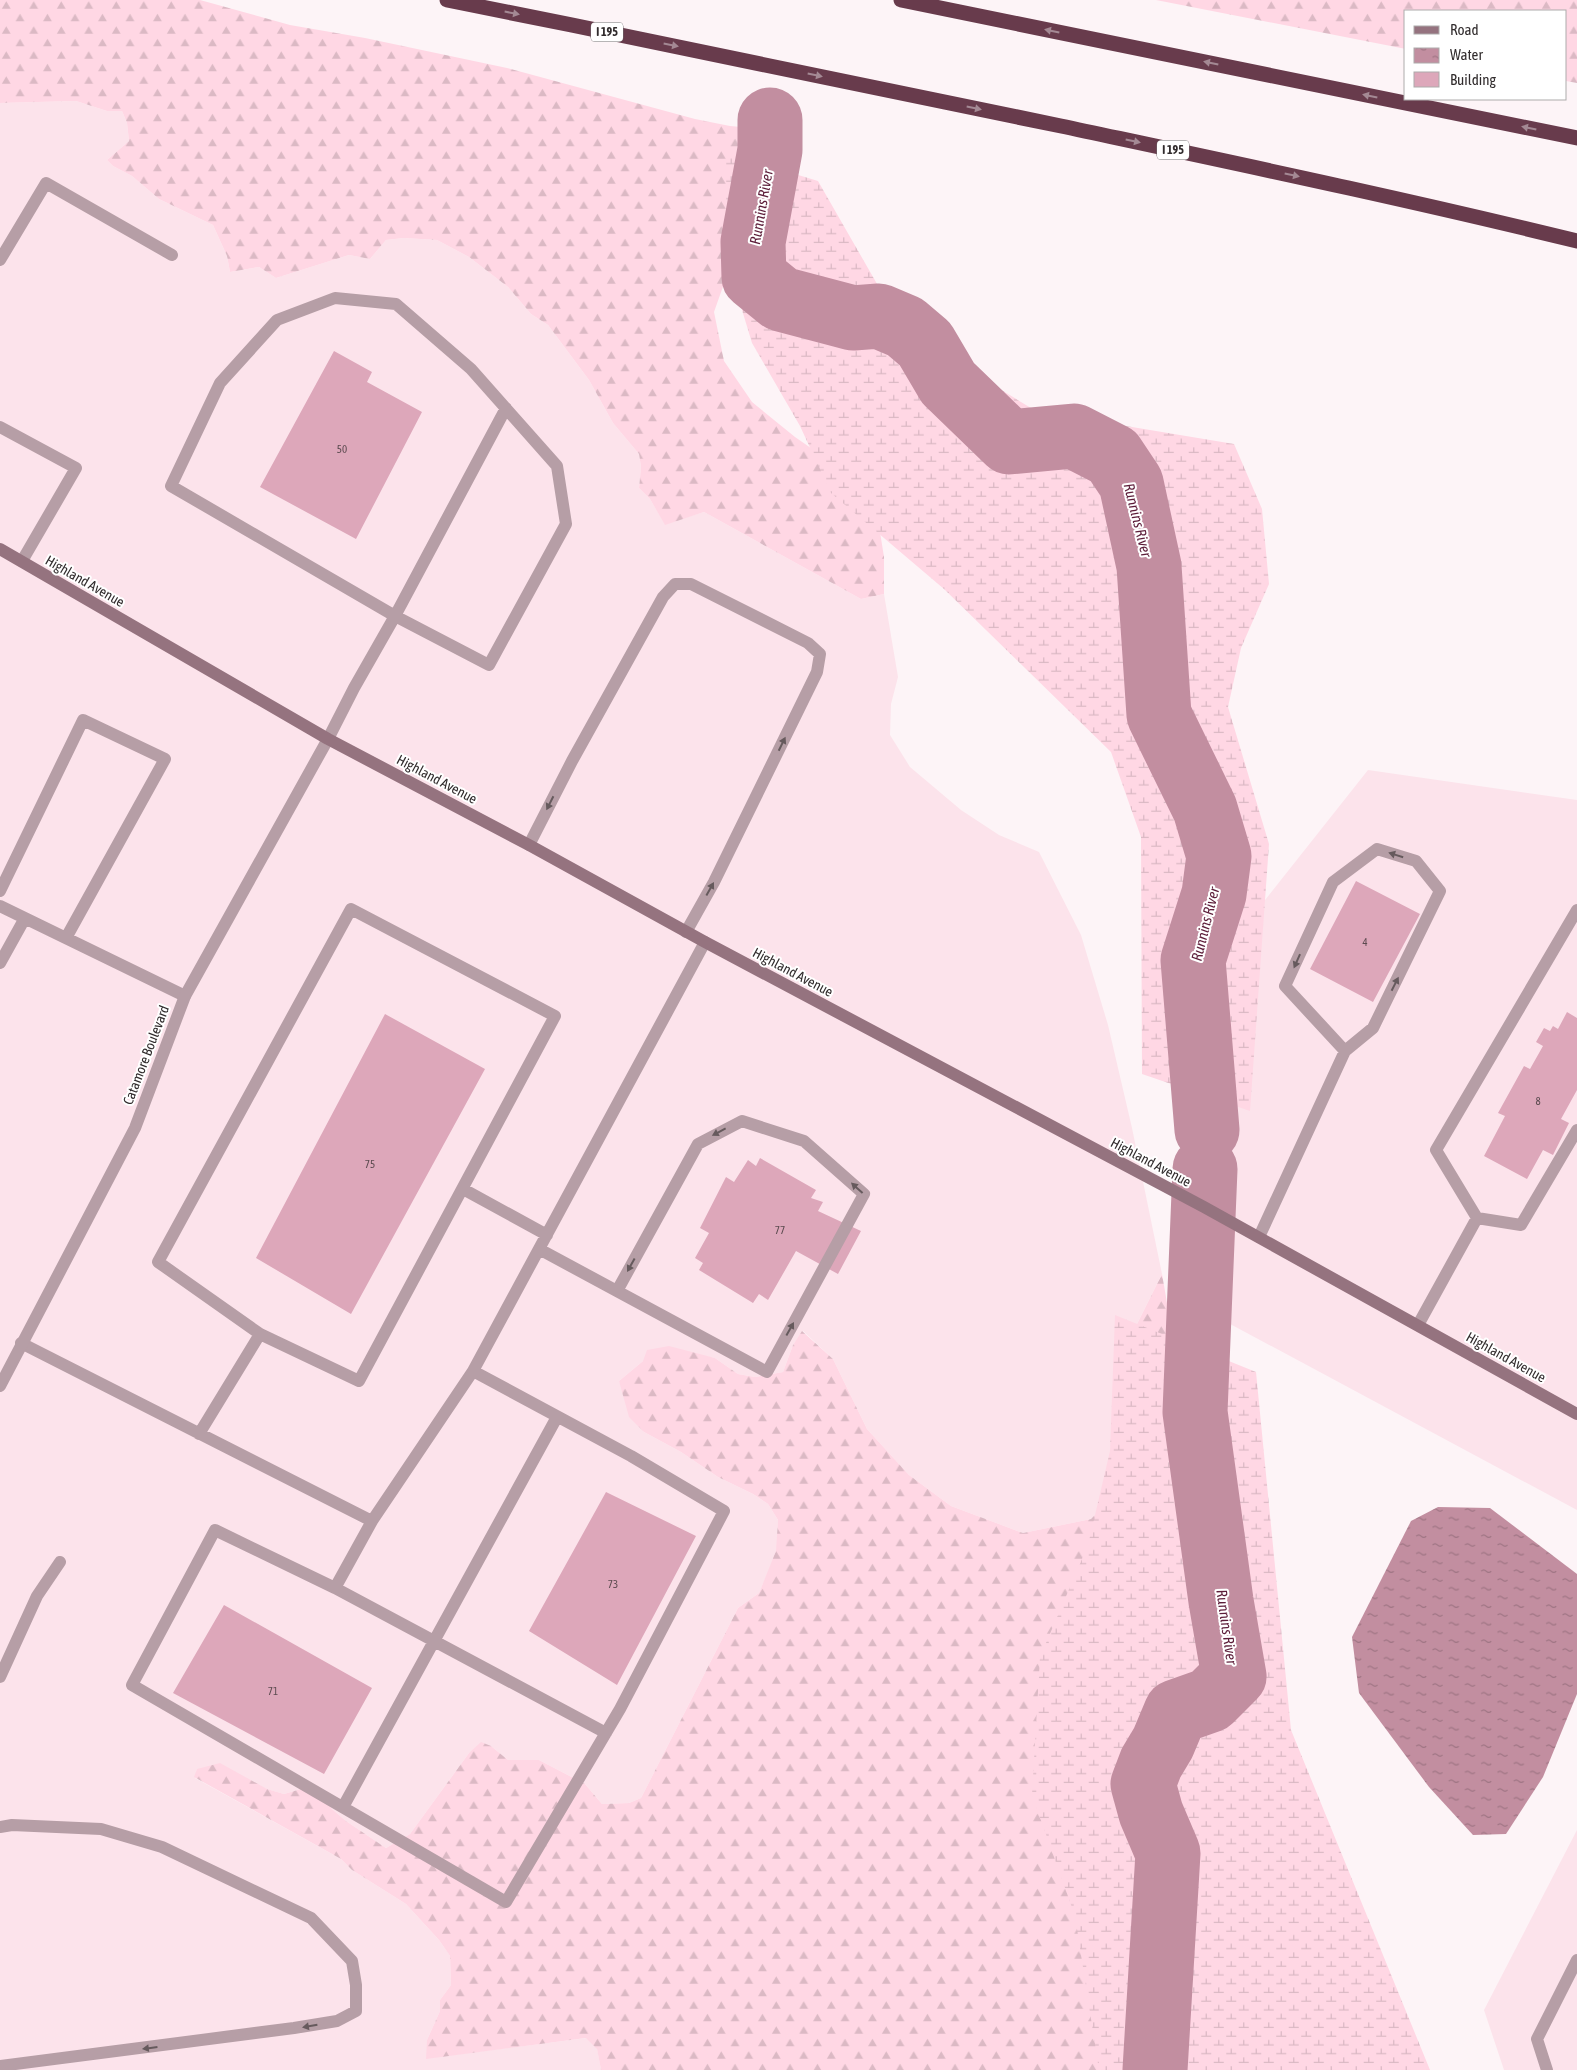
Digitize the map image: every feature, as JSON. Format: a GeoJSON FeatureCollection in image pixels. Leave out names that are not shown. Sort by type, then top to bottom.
{"type":"FeatureCollection","features":[{"type":"Feature","properties":{"kind":"highway","name":"I 195"},"geometry":{"type":"LineString","coordinates":[[447,0],[1323,181],[1453,210],[1577,241]]}},
{"type":"Feature","properties":{"kind":"highway"},"geometry":{"type":"LineString","coordinates":[[901,0],[1577,138]]}},
{"type":"Feature","properties":{"kind":"main road","name":"Highland Avenue"},"geometry":{"type":"LineString","coordinates":[[0,549],[328,739],[1259,1237],[1577,1414]]}},
{"type":"Feature","properties":{"kind":"street"},"geometry":{"type":"LineString","coordinates":[[0,260],[46,183],[172,255]]}},
{"type":"Feature","properties":{"kind":"street"},"geometry":{"type":"LineString","coordinates":[[335,298],[396,304],[471,369],[557,466],[566,524],[489,664],[395,616],[171,486],[220,383],[277,320],[335,298]]}},
{"type":"Feature","properties":{"kind":"street","name":"Catamore Boulevard"},"geometry":{"type":"LineString","coordinates":[[0,1386],[135,1128],[185,996],[328,739],[506,408]]}},
{"type":"Feature","properties":{"kind":"street"},"geometry":{"type":"LineString","coordinates":[[0,426],[76,468],[22,561]]}},
{"type":"Feature","properties":{"kind":"street"},"geometry":{"type":"LineString","coordinates":[[529,846],[572,761],[663,597],[675,584],[691,584],[808,643],[820,654],[817,672],[714,882],[686,932]]}},
{"type":"Feature","properties":{"kind":"street"},"geometry":{"type":"LineString","coordinates":[[0,891],[83,720],[165,759],[66,938]]}},
{"type":"Feature","properties":{"kind":"street"},"geometry":{"type":"LineString","coordinates":[[1259,1237],[1345,1051],[1373,1028],[1440,890],[1416,861],[1377,849],[1333,882],[1286,986],[1345,1051]]}},
{"type":"Feature","properties":{"kind":"street"},"geometry":{"type":"LineString","coordinates":[[0,906],[185,996]]}},
{"type":"Feature","properties":{"kind":"street"},"geometry":{"type":"LineString","coordinates":[[351,910],[555,1016],[359,1381],[260,1334],[158,1262],[351,910]]}},
{"type":"Feature","properties":{"kind":"street"},"geometry":{"type":"LineString","coordinates":[[1577,910],[1436,1150],[1477,1218],[1521,1225],[1577,1130]]}},
{"type":"Feature","properties":{"kind":"street"},"geometry":{"type":"LineString","coordinates":[[0,963],[25,918]]}},
{"type":"Feature","properties":{"kind":"street"},"geometry":{"type":"LineString","coordinates":[[335,1588],[372,1521],[473,1372],[706,942]]}},
{"type":"Feature","properties":{"kind":"street"},"geometry":{"type":"LineString","coordinates":[[540,1248],[617,1291],[767,1372],[864,1194],[804,1141],[742,1121],[698,1144],[617,1291]]}},
{"type":"Feature","properties":{"kind":"street"},"geometry":{"type":"LineString","coordinates":[[462,1189],[547,1235]]}},
{"type":"Feature","properties":{"kind":"street"},"geometry":{"type":"LineString","coordinates":[[1418,1324],[1477,1218]]}},
{"type":"Feature","properties":{"kind":"street"},"geometry":{"type":"LineString","coordinates":[[200,1434],[260,1334]]}},
{"type":"Feature","properties":{"kind":"street"},"geometry":{"type":"LineString","coordinates":[[21,1343],[372,1521]]}},
{"type":"Feature","properties":{"kind":"street"},"geometry":{"type":"LineString","coordinates":[[473,1372],[631,1456],[724,1511],[606,1733],[506,1902],[132,1685],[215,1530],[335,1588],[606,1733]]}},
{"type":"Feature","properties":{"kind":"street"},"geometry":{"type":"LineString","coordinates":[[342,1807],[557,1417]]}},
{"type":"Feature","properties":{"kind":"street"},"geometry":{"type":"LineString","coordinates":[[0,1677],[37,1596],[60,1562]]}},
{"type":"Feature","properties":{"kind":"street"},"geometry":{"type":"LineString","coordinates":[[0,1827],[12,1825],[101,1829],[162,1846],[312,1918],[352,1961],[356,1985],[356,2011],[337,2021],[0,2066]]}},
{"type":"Feature","properties":{"kind":"street"},"geometry":{"type":"LineString","coordinates":[[1547,2070],[1537,2038],[1577,1960]]}},
{"type":"Feature","properties":{"kind":"shaded area"},"geometry":{"type":"Polygon","coordinates":[[[76,101],[107,111],[122,111],[127,123],[129,141],[107,160],[113,166],[132,176],[159,199],[213,225],[227,256],[230,272],[259,267],[276,278],[349,255],[370,259],[386,240],[404,238],[437,240],[469,257],[508,287],[531,314],[548,325],[589,380],[613,423],[639,454],[641,467],[639,488],[650,499],[665,524],[704,512],[861,599],[884,594],[898,677],[891,704],[890,735],[910,767],[961,810],[999,835],[1039,852],[1081,935],[1108,1025],[1132,1128],[1162,1274],[1130,1338],[1144,1464],[1091,1519],[1023,1533],[951,1506],[909,1475],[867,1429],[833,1359],[803,1331],[793,1345],[783,1372],[755,1377],[738,1374],[715,1358],[698,1355],[643,1361],[619,1381],[644,1432],[681,1452],[718,1477],[753,1494],[768,1504],[778,1520],[777,1551],[759,1593],[738,1608],[641,1798],[629,1803],[602,1804],[585,1784],[539,1760],[508,1760],[491,1746],[469,1753],[410,1834],[386,1848],[346,1821],[332,1809],[314,1785],[284,1794],[197,1769],[195,1778],[341,1859],[352,1870],[406,1904],[439,1940],[450,1956],[451,1985],[440,2000],[440,2011],[427,2040],[427,2058],[587,2038],[597,2048],[601,2070],[0,2070],[0,103],[76,101]]]}},
{"type":"Feature","properties":{"kind":"shaded area"},"geometry":{"type":"Polygon","coordinates":[[[1368,770],[1577,800],[1577,1510],[1191,1303],[1246,924],[1368,770]]]}},
{"type":"Feature","properties":{"kind":"shaded area"},"geometry":{"type":"Polygon","coordinates":[[[1577,1830],[1577,2070],[1504,2070],[1484,2010],[1577,1830]]]}},
{"type":"Feature","properties":{"kind":"green space"},"geometry":{"type":"Polygon","coordinates":[[[0,0],[200,0],[290,25],[365,38],[507,68],[695,119],[730,126],[798,132],[796,154],[778,198],[732,261],[714,312],[724,361],[752,402],[795,437],[831,462],[877,513],[884,557],[884,594],[861,599],[704,512],[665,525],[650,499],[639,488],[641,467],[639,454],[613,423],[589,380],[548,325],[531,314],[508,287],[469,257],[437,240],[404,238],[386,240],[370,259],[349,255],[276,278],[259,267],[230,272],[227,256],[213,225],[159,199],[132,176],[113,166],[107,160],[129,141],[127,123],[122,111],[107,111],[76,101],[0,103],[0,0]]]}},
{"type":"Feature","properties":{"kind":"green space"},"geometry":{"type":"Polygon","coordinates":[[[1156,0],[1577,0],[1577,83],[1567,81],[1567,10],[1404,10],[1404,49],[1156,0]]]}},
{"type":"Feature","properties":{"kind":"green space"},"geometry":{"type":"Polygon","coordinates":[[[726,153],[818,181],[904,331],[1036,411],[1234,444],[1262,509],[1269,584],[1241,648],[1228,707],[1269,844],[1250,1111],[1142,1074],[1141,837],[1111,752],[944,589],[831,493],[800,426],[752,343],[726,257],[726,153]]]}},
{"type":"Feature","properties":{"kind":"green space"},"geometry":{"type":"Polygon","coordinates":[[[1162,1274],[1191,1442],[1274,2070],[601,2070],[597,2049],[586,2038],[426,2059],[427,2040],[440,2011],[440,2000],[451,1985],[450,1956],[439,1940],[406,1904],[352,1870],[341,1859],[194,1777],[197,1769],[220,1763],[267,1789],[284,1794],[314,1785],[332,1809],[346,1821],[386,1848],[410,1834],[469,1753],[481,1742],[491,1746],[508,1760],[539,1760],[585,1784],[602,1804],[629,1803],[641,1798],[738,1608],[759,1593],[776,1551],[778,1520],[768,1504],[753,1494],[718,1477],[681,1452],[644,1432],[629,1417],[619,1381],[643,1361],[647,1350],[669,1346],[715,1358],[738,1374],[755,1377],[783,1372],[793,1345],[802,1331],[833,1359],[867,1429],[909,1475],[951,1506],[1023,1533],[1091,1519],[1144,1464],[1130,1338],[1162,1274]]]}},
{"type":"Feature","properties":{"kind":"green space"},"geometry":{"type":"Polygon","coordinates":[[[1115,1315],[1256,1372],[1291,1730],[1430,2070],[1099,2070],[1075,1916],[1032,1795],[1040,1657],[1088,1545],[1110,1451],[1115,1315]]]}},
{"type":"Feature","properties":{"kind":"water"},"geometry":{"type":"Polygon","coordinates":[[[1438,1507],[1490,1508],[1577,1574],[1577,1694],[1543,1777],[1506,1834],[1473,1835],[1429,1787],[1359,1693],[1352,1637],[1411,1521],[1438,1507]]]}},
{"type":"Feature","properties":{"kind":"building"},"geometry":{"type":"Polygon","coordinates":[[[334,351],[372,372],[367,382],[422,412],[356,539],[260,487],[334,351]]]}},
{"type":"Feature","properties":{"kind":"building"},"geometry":{"type":"Polygon","coordinates":[[[1356,881],[1420,914],[1373,1002],[1310,969],[1356,881]]]}},
{"type":"Feature","properties":{"kind":"building"},"geometry":{"type":"Polygon","coordinates":[[[1567,1012],[1577,1018],[1577,1090],[1561,1119],[1569,1123],[1553,1155],[1543,1150],[1527,1179],[1484,1156],[1505,1116],[1498,1113],[1524,1066],[1530,1069],[1543,1046],[1536,1042],[1544,1028],[1550,1031],[1553,1026],[1558,1029],[1567,1012]]]}},
{"type":"Feature","properties":{"kind":"building"},"geometry":{"type":"Polygon","coordinates":[[[385,1014],[485,1069],[351,1314],[256,1258],[385,1014]]]}},
{"type":"Feature","properties":{"kind":"building"},"geometry":{"type":"Polygon","coordinates":[[[760,1158],[816,1190],[811,1198],[823,1202],[818,1211],[861,1231],[838,1274],[796,1251],[768,1300],[759,1294],[753,1303],[699,1270],[703,1263],[695,1258],[709,1233],[700,1228],[726,1177],[734,1182],[748,1160],[756,1166],[760,1158]]]}},
{"type":"Feature","properties":{"kind":"building"},"geometry":{"type":"Polygon","coordinates":[[[606,1492],[696,1536],[617,1685],[529,1631],[606,1492]]]}},
{"type":"Feature","properties":{"kind":"building"},"geometry":{"type":"Polygon","coordinates":[[[224,1605],[372,1688],[324,1774],[173,1693],[224,1605]]]}},
{"type":"Feature","properties":{"kind":"waterway","name":"Runnins River"},"geometry":{"type":"LineString","coordinates":[[770,120],[770,150],[753,242],[754,277],[781,299],[853,318],[879,316],[905,327],[925,344],[948,383],[1009,442],[1074,436],[1113,456],[1131,483],[1149,566],[1159,715],[1205,809],[1219,856],[1214,894],[1193,960],[1207,1130]]}},
{"type":"Feature","properties":{"kind":"waterway","name":"Runnins River"},"geometry":{"type":"LineString","coordinates":[[1155,2070],[1168,1853],[1151,1813],[1143,1784],[1176,1712],[1210,1700],[1234,1676],[1221,1601],[1195,1412],[1205,1169]]}}]}
